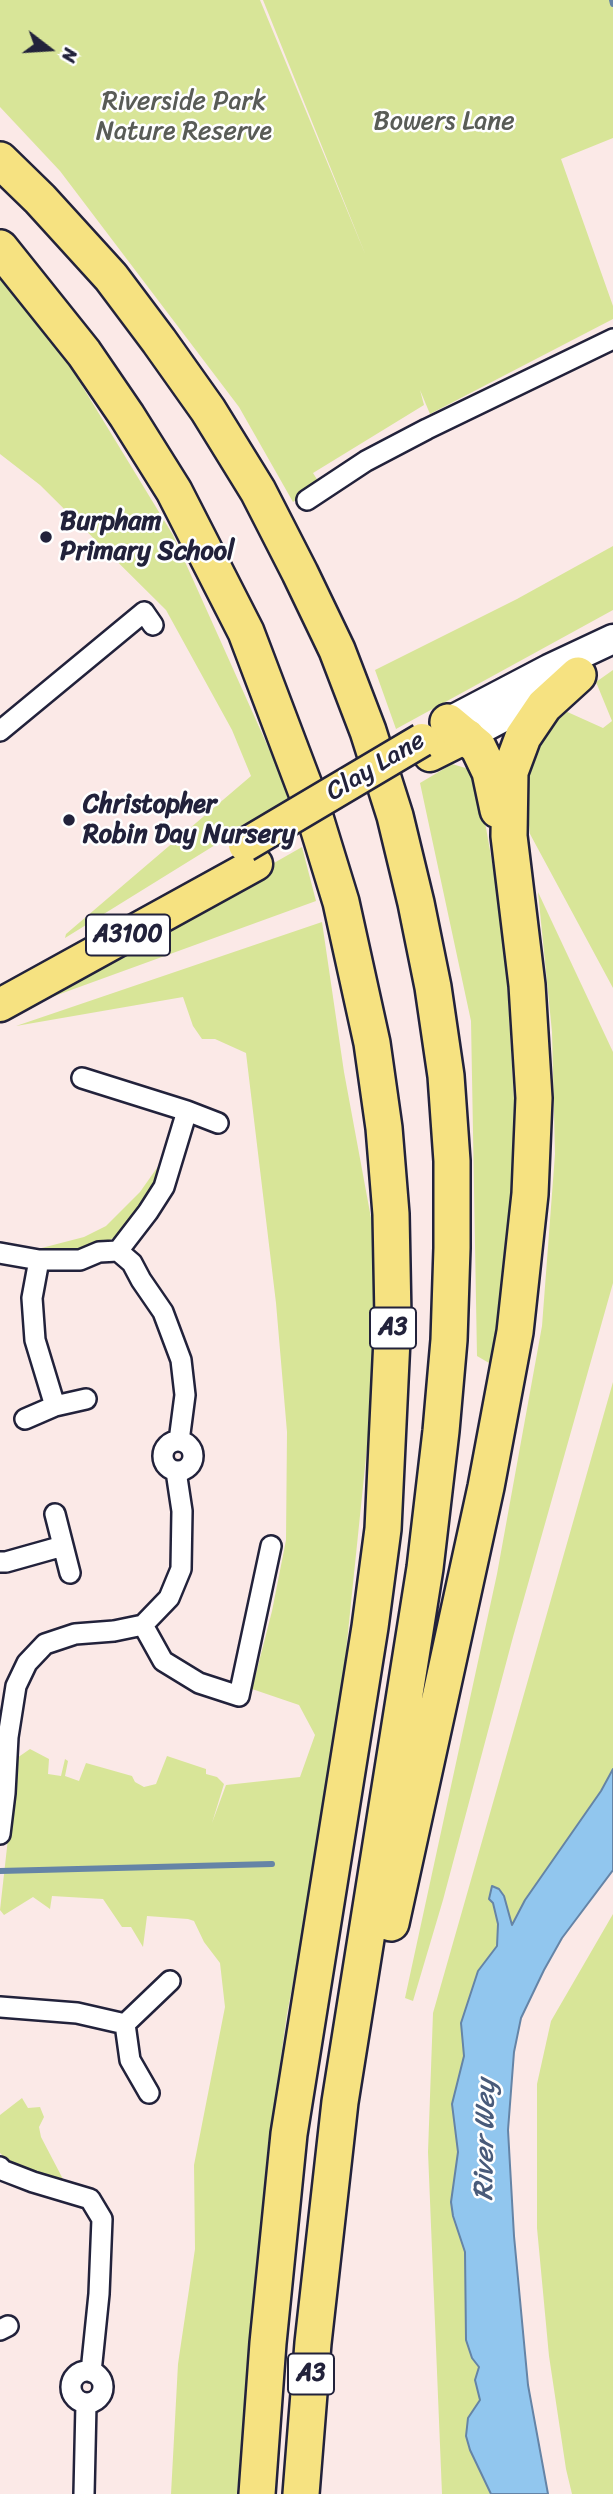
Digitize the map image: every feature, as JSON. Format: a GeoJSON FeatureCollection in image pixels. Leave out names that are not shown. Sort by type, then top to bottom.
{"type":"FeatureCollection","features":[{"type":"Feature","properties":{"kind":"highway","name":"A3"},"geometry":{"type":"LineString","coordinates":[[0,160],[40,199],[111,277],[159,341],[208,410],[258,491],[300,573],[337,650],[368,731],[395,816],[433,987],[446,1076],[452,1161],[453,1248],[450,1327],[441,1431],[425,1568],[340,2102],[313,2343],[301,2494]]}},
{"type":"Feature","properties":{"kind":"highway","name":"A3"},"geometry":{"type":"LineString","coordinates":[[0,247],[84,353],[127,416],[174,491],[246,632],[310,801],[341,902],[372,1043],[384,1128],[391,1214],[393,1318],[383,1529],[370,1627],[289,2134],[268,2343],[257,2494]]}},
{"type":"Feature","properties":{"kind":"highway"},"geometry":{"type":"LineString","coordinates":[[323,2254],[410,1829],[486,1487],[515,1332],[530,1194],[534,1098],[526,971],[509,836],[510,772],[517,749],[544,706],[578,674]]}},
{"type":"Feature","properties":{"kind":"highway"},"geometry":{"type":"LineString","coordinates":[[442,738],[478,747],[490,772],[498,809],[509,836]]}},
{"type":"Feature","properties":{"kind":"main road","name":"Clay Lane"},"geometry":{"type":"LineString","coordinates":[[0,1005],[442,738]]}},
{"type":"Feature","properties":{"kind":"main road","name":"Clay Lane"},"geometry":{"type":"LineString","coordinates":[[0,989],[66,957],[251,855]]}},
{"type":"Feature","properties":{"kind":"street"},"geometry":{"type":"LineString","coordinates":[[307,500],[366,461],[426,429],[613,339]]}},
{"type":"Feature","properties":{"kind":"street"},"geometry":{"type":"LineString","coordinates":[[0,731],[144,612],[153,625]]}},
{"type":"Feature","properties":{"kind":"street","name":"Clay Lane"},"geometry":{"type":"LineString","coordinates":[[442,738],[549,669],[613,639]]}},
{"type":"Feature","properties":{"kind":"street","name":"Clay Lane"},"geometry":{"type":"LineString","coordinates":[[442,738],[547,694],[613,656]]}},
{"type":"Feature","properties":{"kind":"street"},"geometry":{"type":"LineString","coordinates":[[82,1078],[218,1123]]}},
{"type":"Feature","properties":{"kind":"street"},"geometry":{"type":"LineString","coordinates":[[118,1251],[164,1186],[187,1111]]}},
{"type":"Feature","properties":{"kind":"street"},"geometry":{"type":"LineString","coordinates":[[0,1253],[39,1259],[80,1260],[99,1252],[118,1251],[132,1262],[163,1312],[181,1360],[185,1395],[179,1441],[168,1445],[163,1454],[167,1467],[176,1471],[182,1511],[181,1569],[169,1598],[143,1625],[75,1634],[45,1644],[27,1663],[16,1686],[8,1737],[0,1834]]}},
{"type":"Feature","properties":{"kind":"street"},"geometry":{"type":"LineString","coordinates":[[39,1259],[32,1298],[35,1340],[55,1406]]}},
{"type":"Feature","properties":{"kind":"street"},"geometry":{"type":"LineString","coordinates":[[25,1419],[55,1406],[86,1399]]}},
{"type":"Feature","properties":{"kind":"street"},"geometry":{"type":"LineString","coordinates":[[55,1514],[70,1573]]}},
{"type":"Feature","properties":{"kind":"street"},"geometry":{"type":"LineString","coordinates":[[0,1562],[63,1546]]}},
{"type":"Feature","properties":{"kind":"street"},"geometry":{"type":"LineString","coordinates":[[143,1625],[163,1661],[200,1683],[239,1696],[271,1546]]}},
{"type":"Feature","properties":{"kind":"street"},"geometry":{"type":"LineString","coordinates":[[125,2024],[170,1981]]}},
{"type":"Feature","properties":{"kind":"street"},"geometry":{"type":"LineString","coordinates":[[0,2007],[77,2013],[125,2024]]}},
{"type":"Feature","properties":{"kind":"street"},"geometry":{"type":"LineString","coordinates":[[125,2024],[130,2060],[149,2093]]}},
{"type":"Feature","properties":{"kind":"street"},"geometry":{"type":"LineString","coordinates":[[1,2170],[90,2199],[102,2219],[99,2294],[91,2371],[78,2374],[71,2387],[74,2398],[86,2404],[84,2494]]}},
{"type":"Feature","properties":{"kind":"green space"},"geometry":{"type":"Polygon","coordinates":[[[0,0],[260,0],[366,256],[263,0],[613,0],[613,138],[561,159],[613,306],[613,319],[430,414],[420,390],[424,405],[313,473],[320,484],[293,502],[239,407],[60,171],[0,107],[0,0]]]}},
{"type":"Feature","properties":{"kind":"green space"},"geometry":{"type":"Polygon","coordinates":[[[0,276],[73,371],[173,535],[291,798],[65,938],[66,934],[251,776],[232,730],[166,610],[40,485],[0,454],[0,276]]]}},
{"type":"Feature","properties":{"kind":"green space"},"geometry":{"type":"Polygon","coordinates":[[[613,546],[613,610],[396,729],[375,670],[517,599],[613,546]]]}},
{"type":"Feature","properties":{"kind":"green space"},"geometry":{"type":"Polygon","coordinates":[[[613,670],[613,988],[530,834],[525,791],[531,758],[563,710],[603,728],[612,721],[596,682],[613,670]]]}},
{"type":"Feature","properties":{"kind":"green space"},"geometry":{"type":"Polygon","coordinates":[[[452,764],[476,771],[504,930],[514,1100],[512,1244],[496,1367],[477,1356],[471,1021],[420,783],[452,764]]]}},
{"type":"Feature","properties":{"kind":"green space"},"geometry":{"type":"Polygon","coordinates":[[[302,847],[316,901],[16,1010],[302,847]]]}},
{"type":"Feature","properties":{"kind":"green space"},"geometry":{"type":"Polygon","coordinates":[[[538,892],[613,1052],[613,1283],[413,2001],[405,1998],[497,1574],[542,1326],[555,1154],[552,1032],[538,892]]]}},
{"type":"Feature","properties":{"kind":"green space"},"geometry":{"type":"Polygon","coordinates":[[[322,922],[344,1072],[376,1245],[372,1399],[337,1739],[287,2014],[268,2149],[237,2494],[171,2494],[178,2364],[195,2249],[194,2165],[225,2007],[220,1963],[204,1942],[194,1921],[188,1919],[147,1916],[143,1947],[131,1927],[122,1927],[103,1899],[52,1896],[50,1909],[33,1897],[4,1915],[0,1910],[17,1758],[30,1749],[49,1759],[48,1774],[61,1776],[65,1759],[68,1761],[65,1776],[79,1781],[86,1763],[132,1776],[135,1782],[144,1787],[156,1784],[167,1756],[206,1769],[206,1774],[217,1777],[224,1784],[212,1823],[226,1785],[300,1777],[315,1735],[299,1705],[252,1689],[272,1611],[286,1540],[287,1432],[276,1303],[246,1053],[215,1039],[202,1039],[193,1026],[183,997],[16,1026],[322,922]]]}},
{"type":"Feature","properties":{"kind":"green space"},"geometry":{"type":"Polygon","coordinates":[[[159,1165],[148,1200],[117,1236],[73,1255],[30,1251],[84,1237],[106,1226],[140,1192],[159,1165]]]}},
{"type":"Feature","properties":{"kind":"green space"},"geometry":{"type":"Polygon","coordinates":[[[613,1382],[613,1769],[601,1791],[525,1900],[511,1926],[504,1896],[493,1903],[498,1924],[497,1946],[478,1971],[461,2023],[464,2056],[452,2104],[458,2152],[451,2202],[465,2252],[466,2340],[472,2358],[479,2367],[475,2380],[480,2400],[468,2418],[466,2436],[491,2494],[442,2494],[428,2152],[433,2013],[613,1382]]]}},
{"type":"Feature","properties":{"kind":"green space"},"geometry":{"type":"Polygon","coordinates":[[[613,1914],[613,2494],[572,2494],[549,2356],[537,2228],[537,2084],[551,2021],[613,1914]]]}},
{"type":"Feature","properties":{"kind":"green space"},"geometry":{"type":"Polygon","coordinates":[[[22,2098],[28,2108],[40,2107],[44,2117],[39,2127],[41,2137],[64,2181],[20,2173],[0,2153],[0,2115],[22,2098]]]}},
{"type":"Feature","properties":{"kind":"water","name":"River Wey"},"geometry":{"type":"Polygon","coordinates":[[[613,1769],[613,1870],[562,1938],[544,1970],[521,2018],[514,2052],[508,2130],[514,2236],[528,2385],[548,2494],[491,2494],[466,2436],[468,2418],[480,2400],[475,2380],[479,2367],[472,2358],[466,2340],[465,2252],[451,2202],[458,2152],[452,2104],[464,2056],[461,2023],[478,1971],[497,1946],[498,1924],[493,1903],[489,1899],[492,1886],[499,1889],[504,1896],[512,1925],[525,1900],[601,1791],[613,1769]]]}},
{"type":"Feature","properties":{"kind":"waterway"},"geometry":{"type":"LineString","coordinates":[[612,0],[613,4]]}},
{"type":"Feature","properties":{"kind":"waterway"},"geometry":{"type":"LineString","coordinates":[[0,1871],[272,1864]]}},
{"type":"Feature","properties":{"kind":"place","name":"Burpham Primary School"},"geometry":{"type":"Point","coordinates":[46,537]}},
{"type":"Feature","properties":{"kind":"place","name":"Christopher Robin Day Nursery"},"geometry":{"type":"Point","coordinates":[69,820]}},
{"type":"Feature","properties":{"kind":"park label","name":"Riverside Park Nature Reserve"},"geometry":{"type":"Point","coordinates":[184,117]}},
{"type":"Feature","properties":{"kind":"park label","name":"Bowers Lane"},"geometry":{"type":"Point","coordinates":[444,122]}}]}
